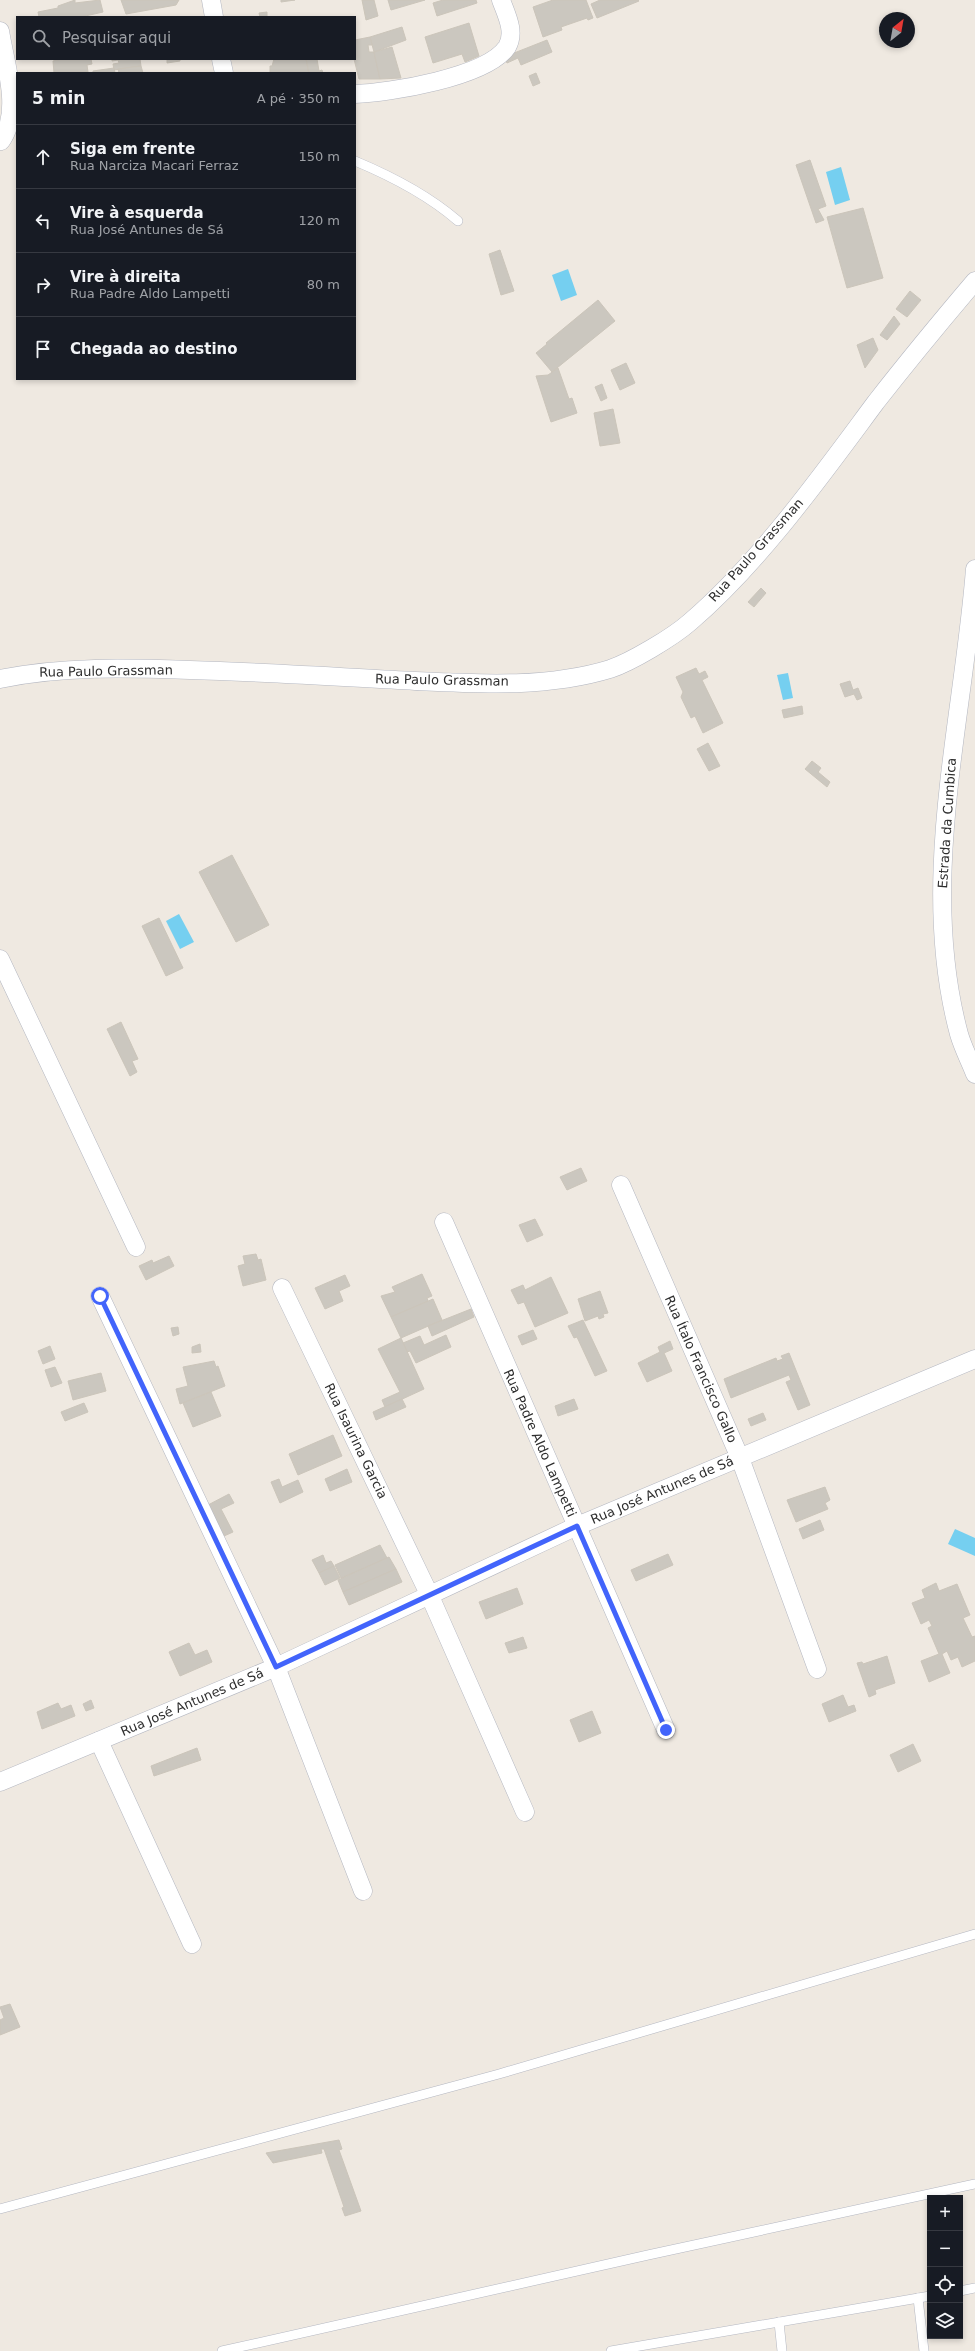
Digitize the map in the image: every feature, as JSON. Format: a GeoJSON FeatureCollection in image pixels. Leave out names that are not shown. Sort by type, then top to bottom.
{"type":"FeatureCollection","features":[{"type":"Feature","properties":{"kind":"street"},"geometry":{"type":"LineString","coordinates":[[211,0],[214,16]]}},
{"type":"Feature","properties":{"kind":"street"},"geometry":{"type":"LineString","coordinates":[[356,94],[373,93],[426,84],[470,71],[491,60],[506,47],[511,31],[501,0]]}},
{"type":"Feature","properties":{"kind":"street"},"geometry":{"type":"LineString","coordinates":[[0,31],[11,104],[7,128],[1,141]]}},
{"type":"Feature","properties":{"kind":"street"},"geometry":{"type":"LineString","coordinates":[[221,60],[224,72]]}},
{"type":"Feature","properties":{"kind":"street","name":"Rua Paulo Grassman"},"geometry":{"type":"LineString","coordinates":[[0,680],[34,672],[125,668],[276,673],[479,684],[560,680],[612,668],[646,651],[688,624],[732,581],[826,470],[916,351],[975,281]]}},
{"type":"Feature","properties":{"kind":"street","name":"Estrada da Cumbica"},"geometry":{"type":"LineString","coordinates":[[975,570],[973,609],[951,753],[942,894],[944,943],[949,987],[959,1036],[975,1074]]}},
{"type":"Feature","properties":{"kind":"street"},"geometry":{"type":"LineString","coordinates":[[0,959],[136,1247]]}},
{"type":"Feature","properties":{"kind":"street","name":"Rua Ítalo Francisco Gallo"},"geometry":{"type":"LineString","coordinates":[[621,1185],[740,1458],[817,1669]]}},
{"type":"Feature","properties":{"kind":"street","name":"Rua Padre Aldo Lampetti"},"geometry":{"type":"LineString","coordinates":[[444,1222],[666,1730]]}},
{"type":"Feature","properties":{"kind":"street","name":"Rua Isaurina Garcia"},"geometry":{"type":"LineString","coordinates":[[282,1288],[429,1594],[525,1812]]}},
{"type":"Feature","properties":{"kind":"street"},"geometry":{"type":"LineString","coordinates":[[100,1296],[276,1667],[363,1891]]}},
{"type":"Feature","properties":{"kind":"street","name":"Rua José Antunes de Sá"},"geometry":{"type":"LineString","coordinates":[[0,1782],[276,1667],[429,1594],[577,1526],[975,1359]]}},
{"type":"Feature","properties":{"kind":"street"},"geometry":{"type":"LineString","coordinates":[[99,1741],[192,1944]]}},
{"type":"Feature","properties":{"kind":"lane"},"geometry":{"type":"LineString","coordinates":[[356,161],[389,175],[445,210],[458,221]]}},
{"type":"Feature","properties":{"kind":"lane"},"geometry":{"type":"LineString","coordinates":[[0,2209],[499,2074],[975,1934]]}},
{"type":"Feature","properties":{"kind":"lane"},"geometry":{"type":"LineString","coordinates":[[222,2351],[648,2255],[975,2184]]}},
{"type":"Feature","properties":{"kind":"lane"},"geometry":{"type":"LineString","coordinates":[[963,2290],[975,2288]]}},
{"type":"Feature","properties":{"kind":"lane"},"geometry":{"type":"LineString","coordinates":[[611,2351],[639,2349],[779,2322],[927,2296]]}},
{"type":"Feature","properties":{"kind":"lane"},"geometry":{"type":"LineString","coordinates":[[918,2298],[924,2351]]}},
{"type":"Feature","properties":{"kind":"lane"},"geometry":{"type":"LineString","coordinates":[[779,2322],[782,2351]]}},
{"type":"Feature","properties":{"kind":"water"},"geometry":{"type":"Polygon","coordinates":[[[841,167],[850,200],[835,205],[826,172],[841,167]]]}},
{"type":"Feature","properties":{"kind":"water"},"geometry":{"type":"Polygon","coordinates":[[[568,269],[577,295],[561,301],[552,275],[568,269]]]}},
{"type":"Feature","properties":{"kind":"water"},"geometry":{"type":"Polygon","coordinates":[[[788,673],[793,698],[783,700],[777,675],[788,673]]]}},
{"type":"Feature","properties":{"kind":"water"},"geometry":{"type":"Polygon","coordinates":[[[179,914],[194,942],[180,949],[166,921],[179,914]]]}},
{"type":"Feature","properties":{"kind":"water"},"geometry":{"type":"Polygon","coordinates":[[[955,1529],[975,1538],[975,1556],[948,1544],[955,1529]]]}},
{"type":"Feature","properties":{"kind":"building"},"geometry":{"type":"Polygon","coordinates":[[[75,0],[75,3],[100,0],[103,12],[85,16],[39,16],[38,12],[58,8],[58,6],[75,0]]]}},
{"type":"Feature","properties":{"kind":"building"},"geometry":{"type":"Polygon","coordinates":[[[121,0],[179,0],[176,5],[126,14],[121,0]]]}},
{"type":"Feature","properties":{"kind":"building"},"geometry":{"type":"Polygon","coordinates":[[[281,0],[295,0],[281,2],[281,0]]]}},
{"type":"Feature","properties":{"kind":"building"},"geometry":{"type":"Polygon","coordinates":[[[362,0],[374,0],[378,16],[366,20],[362,0]]]}},
{"type":"Feature","properties":{"kind":"building"},"geometry":{"type":"Polygon","coordinates":[[[388,0],[425,0],[391,10],[388,0]]]}},
{"type":"Feature","properties":{"kind":"building"},"geometry":{"type":"Polygon","coordinates":[[[443,0],[476,0],[477,3],[437,16],[433,3],[443,0]]]}},
{"type":"Feature","properties":{"kind":"building"},"geometry":{"type":"Polygon","coordinates":[[[553,0],[586,0],[593,18],[588,20],[587,18],[561,27],[562,30],[543,37],[533,7],[553,0]]]}},
{"type":"Feature","properties":{"kind":"building"},"geometry":{"type":"Polygon","coordinates":[[[600,0],[639,1],[597,18],[591,4],[600,0]]]}},
{"type":"Feature","properties":{"kind":"building"},"geometry":{"type":"Polygon","coordinates":[[[267,12],[267,16],[260,16],[259,13],[267,12]]]}},
{"type":"Feature","properties":{"kind":"building"},"geometry":{"type":"Polygon","coordinates":[[[469,23],[479,56],[465,62],[462,54],[433,63],[425,37],[469,23]]]}},
{"type":"Feature","properties":{"kind":"building"},"geometry":{"type":"Polygon","coordinates":[[[402,27],[406,40],[374,52],[370,37],[402,27]]]}},
{"type":"Feature","properties":{"kind":"building"},"geometry":{"type":"Polygon","coordinates":[[[370,37],[372,45],[368,45],[369,52],[374,52],[380,79],[359,79],[354,60],[356,60],[356,40],[370,37]]]}},
{"type":"Feature","properties":{"kind":"building"},"geometry":{"type":"Polygon","coordinates":[[[547,40],[552,52],[521,65],[518,58],[507,63],[504,57],[547,40]]]}},
{"type":"Feature","properties":{"kind":"building"},"geometry":{"type":"Polygon","coordinates":[[[392,47],[401,78],[380,79],[374,52],[392,47]]]}},
{"type":"Feature","properties":{"kind":"building"},"geometry":{"type":"Polygon","coordinates":[[[91,60],[92,64],[87,65],[88,72],[54,72],[53,61],[91,60]]]}},
{"type":"Feature","properties":{"kind":"building"},"geometry":{"type":"Polygon","coordinates":[[[118,60],[140,60],[141,66],[114,70],[113,64],[119,63],[118,60]]]}},
{"type":"Feature","properties":{"kind":"building"},"geometry":{"type":"Polygon","coordinates":[[[167,60],[180,60],[180,61],[167,63],[167,60]]]}},
{"type":"Feature","properties":{"kind":"building"},"geometry":{"type":"Polygon","coordinates":[[[274,60],[306,60],[309,72],[270,72],[270,66],[272,66],[274,60]]]}},
{"type":"Feature","properties":{"kind":"building"},"geometry":{"type":"Polygon","coordinates":[[[306,60],[317,60],[319,71],[322,70],[323,72],[309,72],[306,60]]]}},
{"type":"Feature","properties":{"kind":"building"},"geometry":{"type":"Polygon","coordinates":[[[141,66],[143,72],[119,72],[118,69],[141,66]]]}},
{"type":"Feature","properties":{"kind":"building"},"geometry":{"type":"Polygon","coordinates":[[[114,68],[115,72],[93,72],[114,68]]]}},
{"type":"Feature","properties":{"kind":"building"},"geometry":{"type":"Polygon","coordinates":[[[536,73],[540,83],[533,86],[529,76],[536,73]]]}},
{"type":"Feature","properties":{"kind":"building"},"geometry":{"type":"Polygon","coordinates":[[[810,160],[826,206],[818,209],[824,220],[816,223],[796,165],[810,160]]]}},
{"type":"Feature","properties":{"kind":"building"},"geometry":{"type":"Polygon","coordinates":[[[863,208],[883,278],[847,288],[827,217],[863,208]]]}},
{"type":"Feature","properties":{"kind":"building"},"geometry":{"type":"Polygon","coordinates":[[[500,250],[514,291],[501,295],[489,254],[500,250]]]}},
{"type":"Feature","properties":{"kind":"building"},"geometry":{"type":"Polygon","coordinates":[[[910,291],[921,300],[907,317],[896,309],[910,291]]]}},
{"type":"Feature","properties":{"kind":"building"},"geometry":{"type":"Polygon","coordinates":[[[598,300],[615,321],[552,372],[536,353],[598,300]]]}},
{"type":"Feature","properties":{"kind":"building"},"geometry":{"type":"Polygon","coordinates":[[[894,316],[900,324],[887,340],[880,335],[894,316]]]}},
{"type":"Feature","properties":{"kind":"building"},"geometry":{"type":"Polygon","coordinates":[[[873,338],[878,350],[865,368],[857,345],[873,338]]]}},
{"type":"Feature","properties":{"kind":"building"},"geometry":{"type":"Polygon","coordinates":[[[626,363],[635,383],[620,390],[611,370],[626,363]]]}},
{"type":"Feature","properties":{"kind":"building"},"geometry":{"type":"Polygon","coordinates":[[[558,368],[569,399],[572,398],[577,413],[551,422],[536,376],[548,375],[558,368]]]}},
{"type":"Feature","properties":{"kind":"building"},"geometry":{"type":"Polygon","coordinates":[[[602,384],[607,398],[601,401],[595,387],[602,384]]]}},
{"type":"Feature","properties":{"kind":"building"},"geometry":{"type":"Polygon","coordinates":[[[613,409],[620,443],[600,446],[594,413],[613,409]]]}},
{"type":"Feature","properties":{"kind":"building"},"geometry":{"type":"Polygon","coordinates":[[[761,588],[766,593],[754,607],[748,602],[761,588]]]}},
{"type":"Feature","properties":{"kind":"building"},"geometry":{"type":"Polygon","coordinates":[[[696,668],[699,674],[705,671],[708,677],[702,680],[723,723],[703,733],[695,716],[691,718],[681,697],[683,692],[676,677],[696,668]]]}},
{"type":"Feature","properties":{"kind":"building"},"geometry":{"type":"Polygon","coordinates":[[[850,681],[853,690],[858,688],[862,698],[857,700],[854,694],[845,697],[840,684],[850,681]]]}},
{"type":"Feature","properties":{"kind":"building"},"geometry":{"type":"Polygon","coordinates":[[[802,706],[803,714],[784,718],[782,710],[802,706]]]}},
{"type":"Feature","properties":{"kind":"building"},"geometry":{"type":"Polygon","coordinates":[[[708,743],[720,766],[709,771],[697,749],[708,743]]]}},
{"type":"Feature","properties":{"kind":"building"},"geometry":{"type":"Polygon","coordinates":[[[812,761],[821,768],[818,772],[830,782],[827,787],[805,769],[812,761]]]}},
{"type":"Feature","properties":{"kind":"building"},"geometry":{"type":"Polygon","coordinates":[[[232,855],[269,925],[236,942],[199,872],[232,855]]]}},
{"type":"Feature","properties":{"kind":"building"},"geometry":{"type":"Polygon","coordinates":[[[159,918],[183,968],[166,976],[142,926],[159,918]]]}},
{"type":"Feature","properties":{"kind":"building"},"geometry":{"type":"Polygon","coordinates":[[[121,1022],[138,1059],[132,1061],[137,1072],[130,1076],[107,1029],[121,1022]]]}},
{"type":"Feature","properties":{"kind":"building"},"geometry":{"type":"Polygon","coordinates":[[[581,1168],[587,1181],[567,1190],[560,1177],[581,1168]]]}},
{"type":"Feature","properties":{"kind":"building"},"geometry":{"type":"Polygon","coordinates":[[[535,1219],[543,1235],[527,1242],[519,1225],[535,1219]]]}},
{"type":"Feature","properties":{"kind":"building"},"geometry":{"type":"Polygon","coordinates":[[[256,1254],[258,1260],[261,1259],[266,1280],[243,1286],[238,1266],[245,1264],[243,1256],[256,1254]]]}},
{"type":"Feature","properties":{"kind":"building"},"geometry":{"type":"Polygon","coordinates":[[[169,1256],[174,1266],[146,1280],[139,1266],[152,1260],[153,1263],[169,1256]]]}},
{"type":"Feature","properties":{"kind":"building"},"geometry":{"type":"Polygon","coordinates":[[[422,1274],[432,1296],[427,1298],[428,1301],[391,1317],[381,1296],[395,1292],[392,1287],[422,1274]]]}},
{"type":"Feature","properties":{"kind":"building"},"geometry":{"type":"Polygon","coordinates":[[[345,1275],[350,1286],[339,1291],[343,1301],[325,1309],[315,1288],[345,1275]]]}},
{"type":"Feature","properties":{"kind":"building"},"geometry":{"type":"Polygon","coordinates":[[[551,1277],[568,1313],[535,1327],[524,1302],[518,1304],[511,1290],[523,1285],[525,1290],[551,1277]]]}},
{"type":"Feature","properties":{"kind":"building"},"geometry":{"type":"Polygon","coordinates":[[[600,1291],[608,1313],[603,1314],[604,1317],[599,1319],[598,1316],[585,1321],[578,1299],[600,1291]]]}},
{"type":"Feature","properties":{"kind":"building"},"geometry":{"type":"Polygon","coordinates":[[[433,1299],[442,1320],[401,1338],[391,1317],[433,1299]]]}},
{"type":"Feature","properties":{"kind":"building"},"geometry":{"type":"Polygon","coordinates":[[[471,1309],[474,1317],[432,1336],[428,1326],[471,1309]]]}},
{"type":"Feature","properties":{"kind":"building"},"geometry":{"type":"Polygon","coordinates":[[[583,1320],[607,1371],[595,1376],[577,1337],[574,1338],[568,1326],[583,1320]]]}},
{"type":"Feature","properties":{"kind":"building"},"geometry":{"type":"Polygon","coordinates":[[[178,1327],[179,1334],[173,1336],[171,1328],[178,1327]]]}},
{"type":"Feature","properties":{"kind":"building"},"geometry":{"type":"Polygon","coordinates":[[[533,1330],[537,1339],[522,1345],[518,1336],[533,1330]]]}},
{"type":"Feature","properties":{"kind":"building"},"geometry":{"type":"Polygon","coordinates":[[[446,1335],[451,1347],[416,1363],[410,1351],[407,1352],[403,1343],[420,1336],[424,1345],[446,1335]]]}},
{"type":"Feature","properties":{"kind":"building"},"geometry":{"type":"Polygon","coordinates":[[[401,1338],[424,1389],[385,1407],[382,1400],[400,1392],[378,1349],[401,1338]]]}},
{"type":"Feature","properties":{"kind":"building"},"geometry":{"type":"Polygon","coordinates":[[[670,1341],[673,1349],[664,1353],[672,1371],[647,1382],[638,1363],[660,1352],[658,1347],[670,1341]]]}},
{"type":"Feature","properties":{"kind":"building"},"geometry":{"type":"Polygon","coordinates":[[[200,1344],[201,1352],[192,1353],[192,1347],[200,1344]]]}},
{"type":"Feature","properties":{"kind":"building"},"geometry":{"type":"Polygon","coordinates":[[[50,1346],[55,1359],[43,1364],[38,1351],[50,1346]]]}},
{"type":"Feature","properties":{"kind":"building"},"geometry":{"type":"Polygon","coordinates":[[[789,1353],[810,1405],[798,1410],[786,1382],[791,1380],[789,1375],[731,1398],[724,1379],[776,1358],[777,1361],[783,1359],[781,1356],[789,1353]]]}},
{"type":"Feature","properties":{"kind":"building"},"geometry":{"type":"Polygon","coordinates":[[[214,1361],[216,1367],[218,1366],[225,1386],[180,1404],[176,1389],[188,1386],[183,1367],[214,1361]]]}},
{"type":"Feature","properties":{"kind":"building"},"geometry":{"type":"Polygon","coordinates":[[[55,1367],[62,1383],[51,1387],[45,1370],[55,1367]]]}},
{"type":"Feature","properties":{"kind":"building"},"geometry":{"type":"Polygon","coordinates":[[[101,1373],[106,1391],[73,1400],[68,1381],[101,1373]]]}},
{"type":"Feature","properties":{"kind":"building"},"geometry":{"type":"Polygon","coordinates":[[[211,1392],[221,1416],[193,1427],[183,1403],[211,1392]]]}},
{"type":"Feature","properties":{"kind":"building"},"geometry":{"type":"Polygon","coordinates":[[[402,1399],[406,1407],[376,1420],[373,1412],[402,1399]]]}},
{"type":"Feature","properties":{"kind":"building"},"geometry":{"type":"Polygon","coordinates":[[[574,1399],[578,1409],[558,1416],[555,1406],[574,1399]]]}},
{"type":"Feature","properties":{"kind":"building"},"geometry":{"type":"Polygon","coordinates":[[[84,1403],[88,1412],[65,1421],[61,1412],[84,1403]]]}},
{"type":"Feature","properties":{"kind":"building"},"geometry":{"type":"Polygon","coordinates":[[[763,1413],[766,1420],[751,1426],[748,1419],[763,1413]]]}},
{"type":"Feature","properties":{"kind":"building"},"geometry":{"type":"Polygon","coordinates":[[[333,1435],[342,1456],[298,1475],[289,1454],[333,1435]]]}},
{"type":"Feature","properties":{"kind":"building"},"geometry":{"type":"Polygon","coordinates":[[[347,1469],[352,1482],[330,1491],[325,1479],[347,1469]]]}},
{"type":"Feature","properties":{"kind":"building"},"geometry":{"type":"Polygon","coordinates":[[[279,1479],[282,1487],[298,1480],[303,1492],[280,1503],[271,1482],[279,1479]]]}},
{"type":"Feature","properties":{"kind":"building"},"geometry":{"type":"Polygon","coordinates":[[[825,1487],[830,1500],[825,1503],[828,1509],[796,1522],[787,1500],[825,1487]]]}},
{"type":"Feature","properties":{"kind":"building"},"geometry":{"type":"Polygon","coordinates":[[[229,1494],[234,1503],[221,1509],[233,1532],[224,1536],[208,1505],[229,1494]]]}},
{"type":"Feature","properties":{"kind":"building"},"geometry":{"type":"Polygon","coordinates":[[[820,1520],[824,1530],[803,1539],[799,1529],[820,1520]]]}},
{"type":"Feature","properties":{"kind":"building"},"geometry":{"type":"Polygon","coordinates":[[[380,1545],[387,1558],[341,1578],[335,1565],[380,1545]]]}},
{"type":"Feature","properties":{"kind":"building"},"geometry":{"type":"Polygon","coordinates":[[[668,1554],[673,1565],[636,1581],[631,1570],[668,1554]]]}},
{"type":"Feature","properties":{"kind":"building"},"geometry":{"type":"Polygon","coordinates":[[[323,1555],[326,1563],[331,1561],[334,1566],[319,1573],[312,1560],[323,1555]]]}},
{"type":"Feature","properties":{"kind":"building"},"geometry":{"type":"Polygon","coordinates":[[[389,1557],[396,1569],[343,1592],[338,1580],[389,1557]]]}},
{"type":"Feature","properties":{"kind":"building"},"geometry":{"type":"Polygon","coordinates":[[[334,1566],[340,1578],[325,1585],[319,1573],[334,1566]]]}},
{"type":"Feature","properties":{"kind":"building"},"geometry":{"type":"Polygon","coordinates":[[[396,1569],[402,1582],[349,1605],[343,1592],[396,1569]]]}},
{"type":"Feature","properties":{"kind":"building"},"geometry":{"type":"Polygon","coordinates":[[[936,1583],[939,1591],[957,1584],[970,1615],[963,1618],[972,1637],[975,1636],[975,1661],[962,1667],[958,1657],[951,1660],[947,1651],[942,1654],[950,1673],[929,1682],[921,1661],[939,1654],[928,1628],[932,1626],[929,1620],[921,1624],[912,1603],[925,1598],[922,1590],[936,1583]]]}},
{"type":"Feature","properties":{"kind":"building"},"geometry":{"type":"Polygon","coordinates":[[[517,1588],[523,1604],[486,1619],[479,1602],[517,1588]]]}},
{"type":"Feature","properties":{"kind":"building"},"geometry":{"type":"Polygon","coordinates":[[[523,1637],[527,1648],[509,1653],[505,1643],[523,1637]]]}},
{"type":"Feature","properties":{"kind":"building"},"geometry":{"type":"Polygon","coordinates":[[[189,1643],[195,1655],[207,1650],[212,1662],[180,1676],[169,1652],[189,1643]]]}},
{"type":"Feature","properties":{"kind":"building"},"geometry":{"type":"Polygon","coordinates":[[[887,1656],[895,1683],[875,1690],[876,1694],[869,1697],[857,1663],[862,1662],[863,1664],[887,1656]]]}},
{"type":"Feature","properties":{"kind":"building"},"geometry":{"type":"Polygon","coordinates":[[[843,1695],[848,1707],[854,1705],[856,1711],[829,1722],[822,1704],[843,1695]]]}},
{"type":"Feature","properties":{"kind":"building"},"geometry":{"type":"Polygon","coordinates":[[[91,1700],[94,1708],[86,1711],[83,1704],[91,1700]]]}},
{"type":"Feature","properties":{"kind":"building"},"geometry":{"type":"Polygon","coordinates":[[[58,1703],[61,1709],[71,1705],[75,1716],[42,1729],[37,1712],[58,1703]]]}},
{"type":"Feature","properties":{"kind":"building"},"geometry":{"type":"Polygon","coordinates":[[[592,1711],[601,1733],[579,1742],[570,1720],[592,1711]]]}},
{"type":"Feature","properties":{"kind":"building"},"geometry":{"type":"Polygon","coordinates":[[[913,1744],[921,1761],[898,1772],[890,1755],[913,1744]]]}},
{"type":"Feature","properties":{"kind":"building"},"geometry":{"type":"Polygon","coordinates":[[[197,1748],[201,1760],[154,1776],[151,1766],[197,1748]]]}},
{"type":"Feature","properties":{"kind":"building"},"geometry":{"type":"Polygon","coordinates":[[[10,2004],[20,2027],[0,2035],[0,2020],[4,2018],[0,2007],[10,2004]]]}},
{"type":"Feature","properties":{"kind":"building"},"geometry":{"type":"Polygon","coordinates":[[[339,2140],[342,2149],[339,2150],[361,2211],[345,2216],[342,2208],[344,2207],[324,2149],[321,2149],[322,2153],[273,2163],[266,2153],[339,2140]]]}},
{"type":"Feature","properties":{"kind":"route"},"geometry":{"type":"LineString","coordinates":[[100,1296],[276,1667],[429,1594],[577,1526],[666,1730]]}}]}
